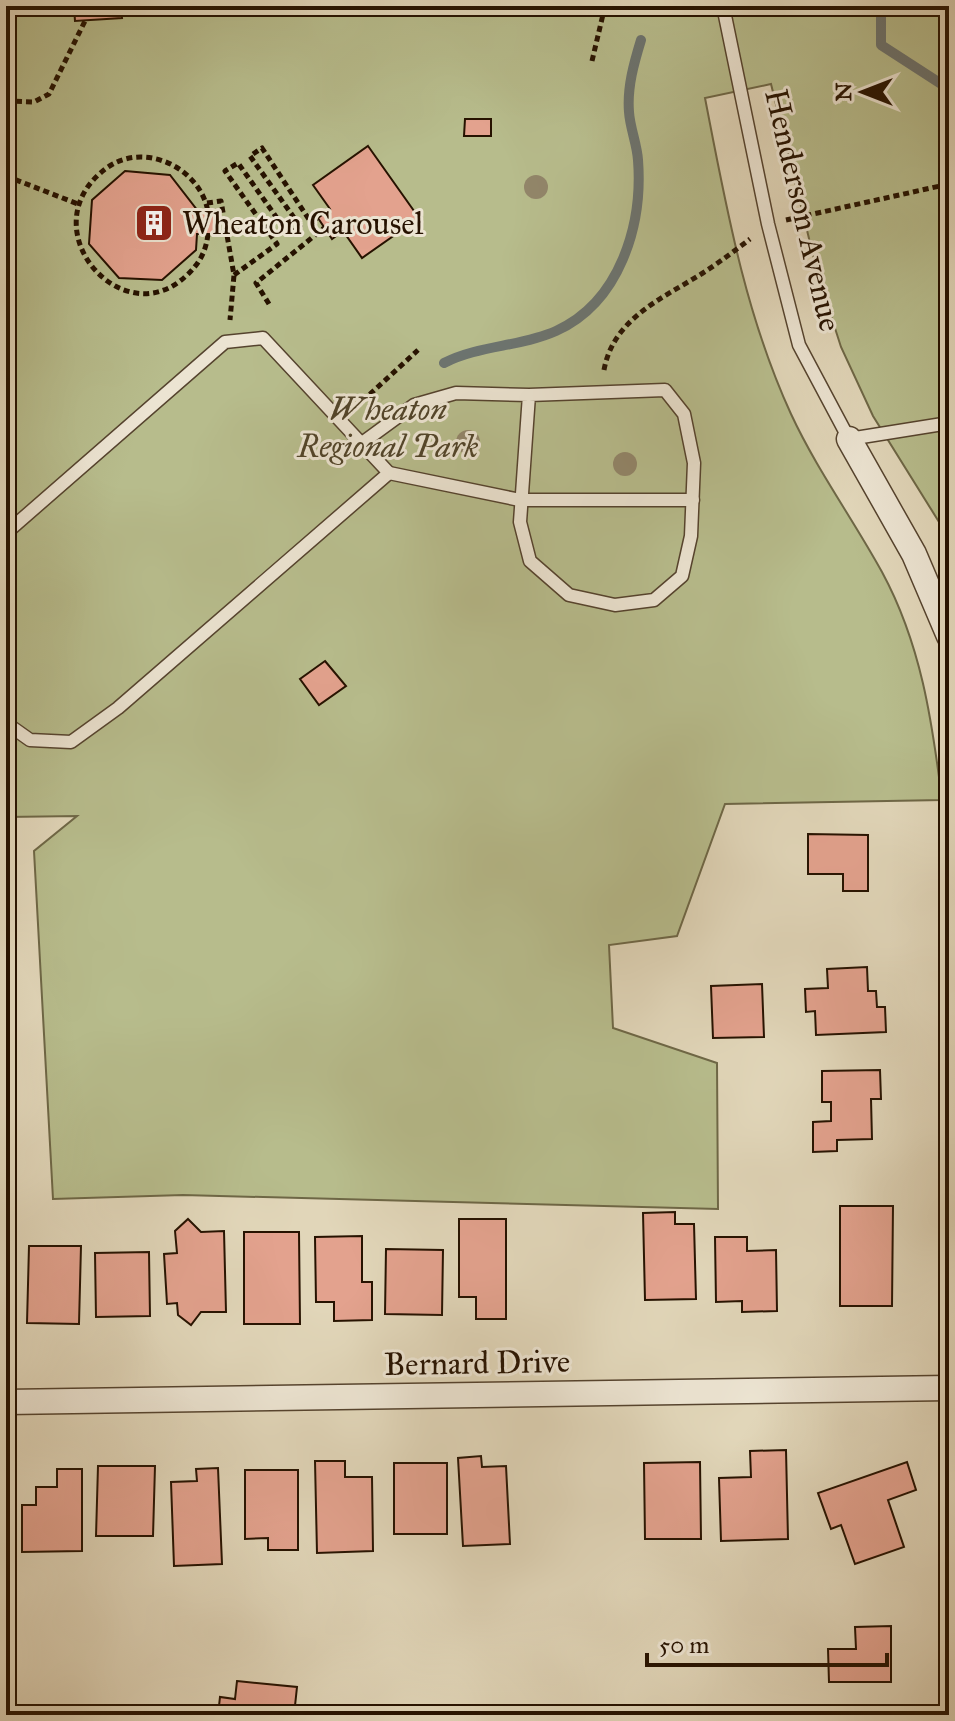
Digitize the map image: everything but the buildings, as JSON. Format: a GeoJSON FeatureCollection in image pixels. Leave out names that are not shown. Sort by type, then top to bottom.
{"type":"FeatureCollection","features":[{"type":"Feature","properties":{"kind":"street","name":"Henderson Avenue"},"geometry":{"type":"LineString","coordinates":[[849,439],[914,554],[949,636]]}},
{"type":"Feature","properties":{"kind":"street","name":"Bernard Drive"},"geometry":{"type":"LineString","coordinates":[[6,1402],[949,1388]]}},
{"type":"Feature","properties":{"kind":"lane","name":"Henderson Avenue"},"geometry":{"type":"LineString","coordinates":[[723,6],[768,224],[799,345],[849,439]]}},
{"type":"Feature","properties":{"kind":"lane"},"geometry":{"type":"LineString","coordinates":[[6,533],[225,342],[263,338],[389,473],[520,500],[693,500]]}},
{"type":"Feature","properties":{"kind":"lane"},"geometry":{"type":"LineString","coordinates":[[362,443],[414,405],[456,393],[529,395],[665,390],[684,414],[694,463],[693,500],[691,536],[682,576],[654,600],[615,605],[569,595],[530,561],[520,522],[529,395]]}},
{"type":"Feature","properties":{"kind":"lane"},"geometry":{"type":"LineString","coordinates":[[849,439],[949,423]]}},
{"type":"Feature","properties":{"kind":"lane"},"geometry":{"type":"LineString","coordinates":[[6,723],[30,740],[71,742],[118,708],[389,473]]}},
{"type":"Feature","properties":{"kind":"path"},"geometry":{"type":"LineString","coordinates":[[592,61],[605,6]]}},
{"type":"Feature","properties":{"kind":"path"},"geometry":{"type":"LineString","coordinates":[[6,101],[34,102],[49,94],[85,21]]}},
{"type":"Feature","properties":{"kind":"path"},"geometry":{"type":"LineString","coordinates":[[234,275],[277,244],[225,171],[238,163],[289,235],[300,226],[250,156],[262,148],[310,221],[318,218]]}},
{"type":"Feature","properties":{"kind":"path"},"geometry":{"type":"LineString","coordinates":[[208,212],[207,203],[196,183],[179,167],[157,159],[134,158],[111,165],[93,179],[78,204],[77,241],[86,261],[100,278],[119,288],[140,292],[162,290],[181,280],[197,266],[207,246],[208,234]]}},
{"type":"Feature","properties":{"kind":"path"},"geometry":{"type":"LineString","coordinates":[[6,176],[78,204]]}},
{"type":"Feature","properties":{"kind":"path"},"geometry":{"type":"LineString","coordinates":[[207,203],[221,201],[234,275],[235,292],[225,342]]}},
{"type":"Feature","properties":{"kind":"path"},"geometry":{"type":"LineString","coordinates":[[269,304],[256,283],[324,228]]}},
{"type":"Feature","properties":{"kind":"path"},"geometry":{"type":"LineString","coordinates":[[341,421],[418,350]]}},
{"type":"Feature","properties":{"kind":"green space","name":"Wheaton Regional Park"},"geometry":{"type":"Polygon","coordinates":[[[6,6],[949,6],[949,538],[873,416],[841,347],[818,275],[771,84],[705,98],[739,259],[761,338],[801,435],[882,572],[906,627],[923,683],[942,800],[725,804],[677,936],[609,945],[613,1028],[717,1063],[718,1209],[183,1195],[53,1199],[34,851],[77,816],[6,817],[6,6]]]}},
{"type":"Feature","properties":{"kind":"waterway"},"geometry":{"type":"LineString","coordinates":[[881,6],[881,45],[949,89]]}},
{"type":"Feature","properties":{"kind":"waterway"},"geometry":{"type":"LineString","coordinates":[[444,363],[556,331],[578,318],[597,301],[611,281],[623,259],[636,210],[638,160],[629,93],[641,40]]}},
{"type":"Feature","properties":{"kind":"place","name":"Wheaton Carousel"},"geometry":{"type":"Point","coordinates":[154,223]}}]}
